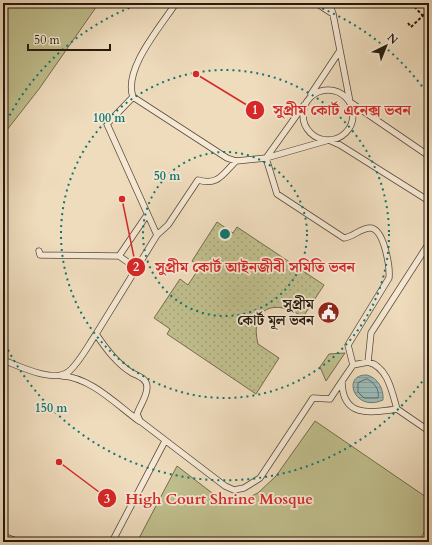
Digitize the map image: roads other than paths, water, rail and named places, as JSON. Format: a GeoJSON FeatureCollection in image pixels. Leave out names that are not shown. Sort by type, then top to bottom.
{"type":"FeatureCollection","features":[{"type":"Feature","properties":{"kind":"lane"},"geometry":{"type":"LineString","coordinates":[[176,3],[137,63],[131,83],[133,97],[226,158],[236,161],[266,158],[330,140],[342,136],[351,127],[353,110],[339,52],[333,14],[329,3]]}},
{"type":"Feature","properties":{"kind":"lane"},"geometry":{"type":"LineString","coordinates":[[316,3],[333,14]]}},
{"type":"Feature","properties":{"kind":"lane"},"geometry":{"type":"LineString","coordinates":[[266,158],[309,98],[339,52]]}},
{"type":"Feature","properties":{"kind":"lane"},"geometry":{"type":"LineString","coordinates":[[309,98],[319,91],[330,89],[345,96],[350,102],[429,156]]}},
{"type":"Feature","properties":{"kind":"lane"},"geometry":{"type":"LineString","coordinates":[[133,97],[107,124],[147,215],[158,236]]}},
{"type":"Feature","properties":{"kind":"lane"},"geometry":{"type":"LineString","coordinates":[[304,105],[303,120],[310,132],[322,140],[330,140],[340,145],[429,201]]}},
{"type":"Feature","properties":{"kind":"lane"},"geometry":{"type":"LineString","coordinates":[[266,158],[277,194],[344,238],[350,238],[364,229],[371,228],[381,237],[390,269],[389,278],[348,345],[353,365]]}},
{"type":"Feature","properties":{"kind":"lane"},"geometry":{"type":"LineString","coordinates":[[60,376],[70,370],[96,334],[136,268],[158,236],[168,225],[198,180],[208,183],[215,181],[236,161]]}},
{"type":"Feature","properties":{"kind":"lane"},"geometry":{"type":"LineString","coordinates":[[119,256],[147,215]]}},
{"type":"Feature","properties":{"kind":"lane"},"geometry":{"type":"LineString","coordinates":[[368,362],[371,333],[429,243]]}},
{"type":"Feature","properties":{"kind":"lane"},"geometry":{"type":"LineString","coordinates":[[39,251],[40,255],[119,256],[136,268]]}},
{"type":"Feature","properties":{"kind":"lane"},"geometry":{"type":"LineString","coordinates":[[96,334],[113,357],[123,366],[144,380],[147,386],[144,399],[137,414],[140,421]]}},
{"type":"Feature","properties":{"kind":"lane"},"geometry":{"type":"LineString","coordinates":[[3,360],[49,376],[73,376],[91,384],[224,486],[234,490],[244,488],[260,478],[313,398],[330,399],[353,365],[368,362],[373,363],[384,372],[390,384],[396,409]]}},
{"type":"Feature","properties":{"kind":"lane"},"geometry":{"type":"LineString","coordinates":[[342,381],[345,398],[350,405],[359,411],[372,412],[396,409],[429,431]]}},
{"type":"Feature","properties":{"kind":"lane"},"geometry":{"type":"LineString","coordinates":[[112,542],[165,441]]}},
{"type":"Feature","properties":{"kind":"lane"},"geometry":{"type":"LineString","coordinates":[[3,536],[19,542]]}},
{"type":"Feature","properties":{"kind":"water"},"geometry":{"type":"Polygon","coordinates":[[[359,376],[371,376],[380,384],[383,400],[373,403],[365,401],[358,398],[354,392],[354,380],[359,376]]]}},
{"type":"Feature","properties":{"kind":"place","name":"সুপ্রীম কোর্ট এনেক্স ভবন"},"geometry":{"type":"Point","coordinates":[196,74]}},
{"type":"Feature","properties":{"kind":"place","name":"সুপ্রীম কোর্ট আইনজীবী সমিতি ভবন"},"geometry":{"type":"Point","coordinates":[122,199]}},
{"type":"Feature","properties":{"kind":"place","name":"সুপ্রীম কোর্ট মূল ভবন"},"geometry":{"type":"Point","coordinates":[329,312]}},
{"type":"Feature","properties":{"kind":"place","name":"High Court Shrine Mosque"},"geometry":{"type":"Point","coordinates":[59,462]}}]}
